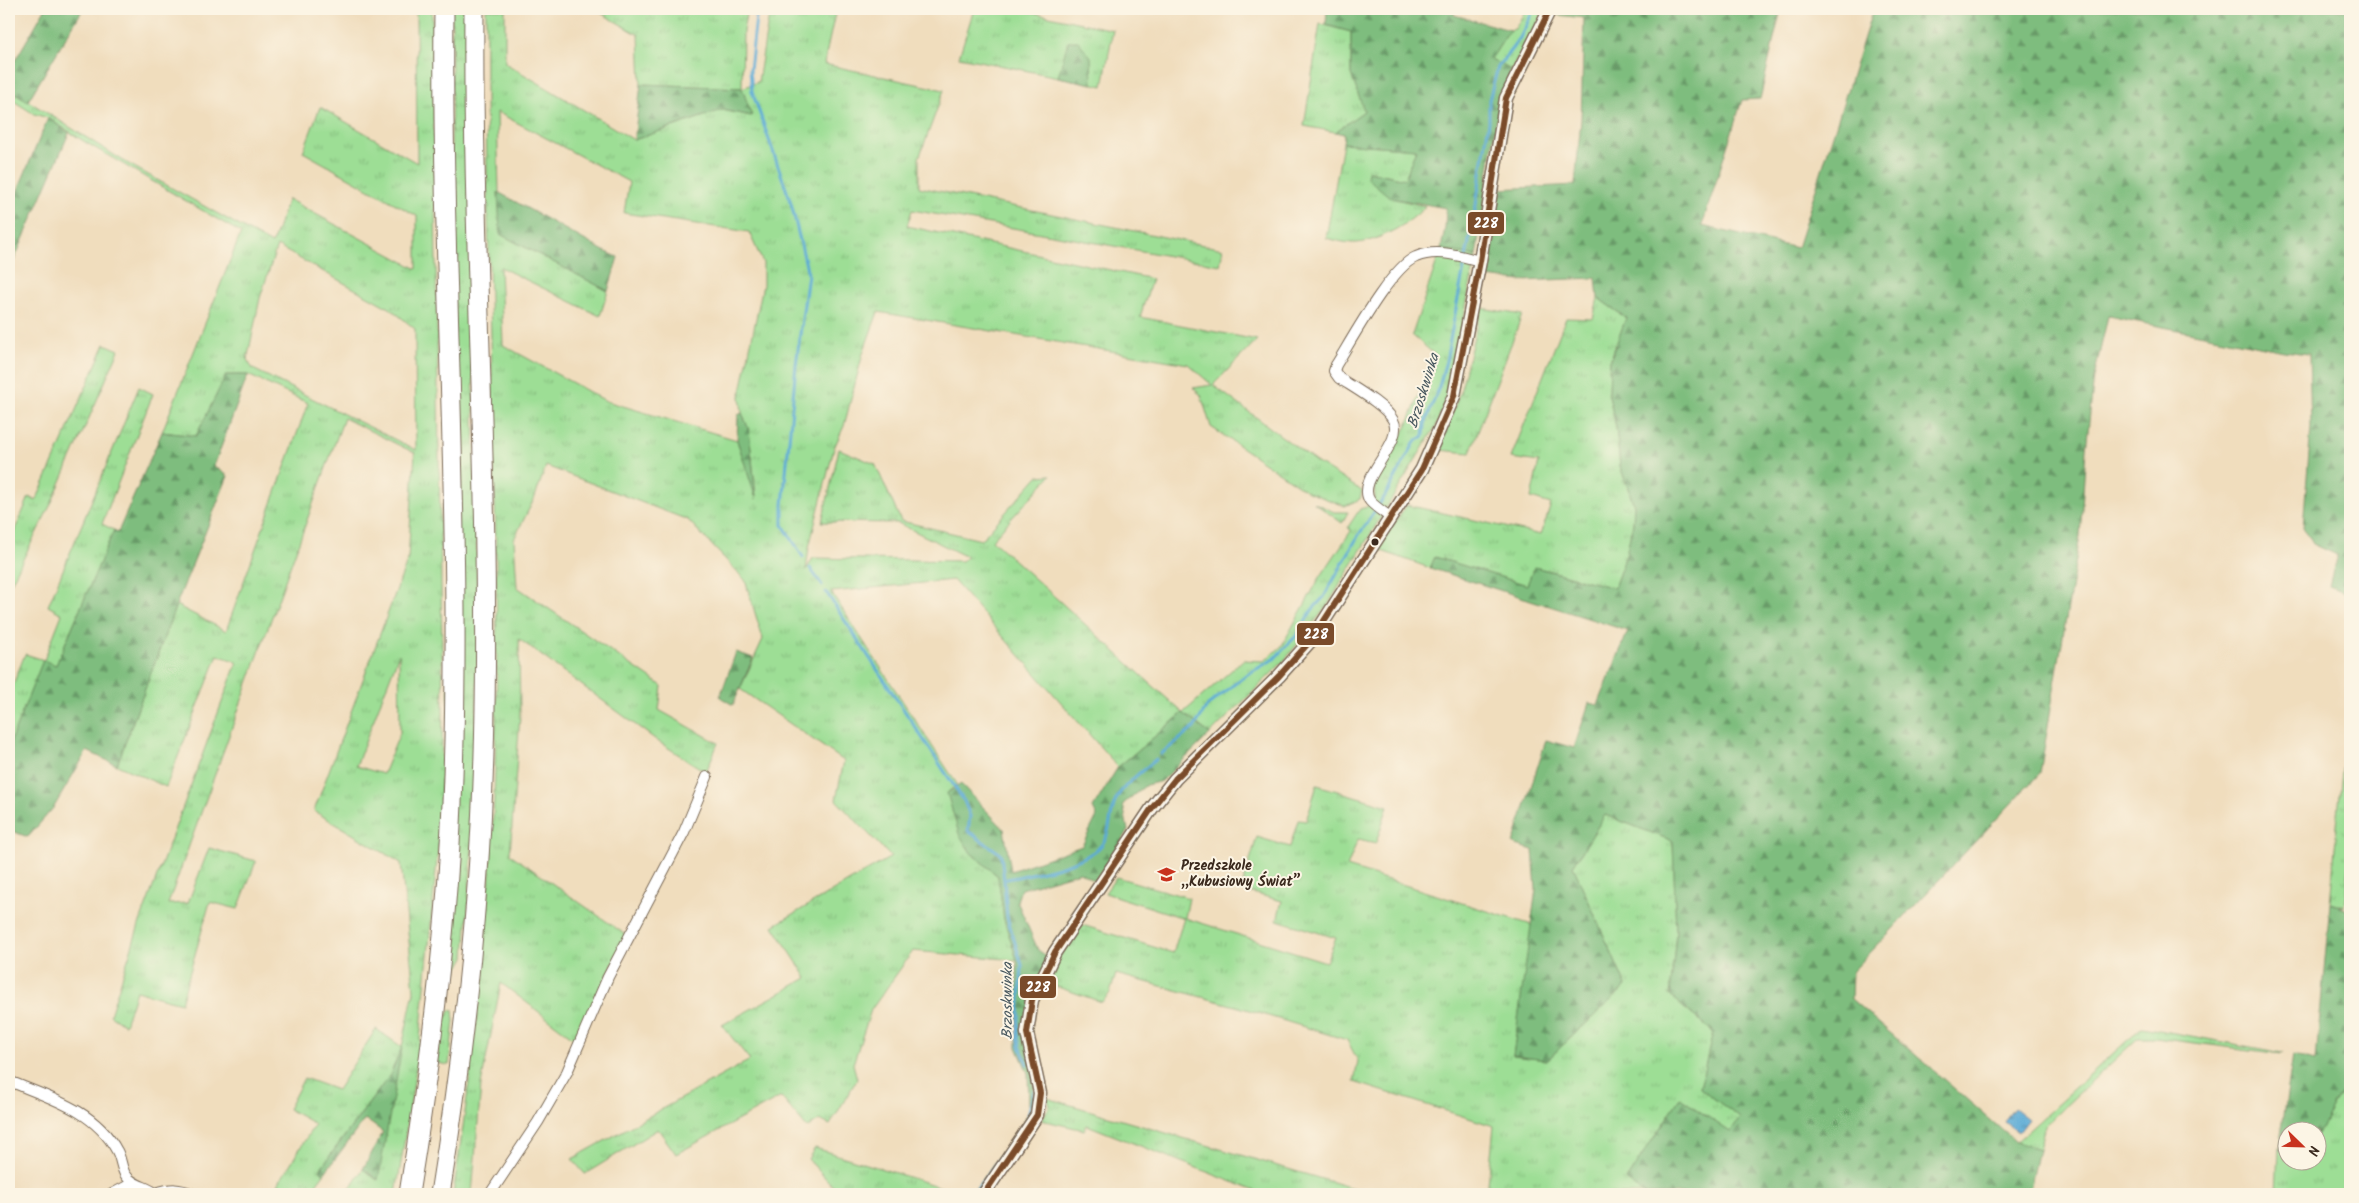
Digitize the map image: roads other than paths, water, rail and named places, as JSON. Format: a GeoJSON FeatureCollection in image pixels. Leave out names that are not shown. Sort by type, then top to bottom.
{"type":"FeatureCollection","features":[{"type":"Feature","properties":{"kind":"highway"},"geometry":{"type":"LineString","coordinates":[[409,1194],[431,1047],[444,926],[452,803],[455,709],[456,616],[444,124],[444,9]]}},
{"type":"Feature","properties":{"kind":"highway"},"geometry":{"type":"LineString","coordinates":[[440,1194],[466,1007],[474,926],[485,708],[485,550],[474,118],[474,9]]}},
{"type":"Feature","properties":{"kind":"street"},"geometry":{"type":"LineString","coordinates":[[984,1194],[1037,1114],[1040,1094],[1027,1033],[1032,1000],[1054,952],[1152,808],[1175,779],[1279,676],[1313,638],[1422,469],[1454,396],[1476,260],[1506,98],[1550,9]]}},
{"type":"Feature","properties":{"kind":"street"},"geometry":{"type":"LineString","coordinates":[[1391,518],[1372,502],[1368,491],[1369,481],[1395,430],[1394,421],[1385,411],[1339,378],[1334,372],[1336,365],[1386,286],[1406,263],[1416,256],[1442,252],[1476,260]]}},
{"type":"Feature","properties":{"kind":"street"},"geometry":{"type":"LineString","coordinates":[[490,1194],[513,1161],[567,1072],[608,977],[684,832],[707,777]]}},
{"type":"Feature","properties":{"kind":"street"},"geometry":{"type":"LineString","coordinates":[[9,1081],[65,1104],[97,1124],[118,1152],[125,1174],[133,1183],[156,1194],[170,1188],[181,1188],[193,1194]]}},
{"type":"Feature","properties":{"kind":"street"},"geometry":{"type":"LineString","coordinates":[[112,1194],[133,1183]]}},
{"type":"Feature","properties":{"kind":"water"},"geometry":{"type":"Polygon","coordinates":[[[2014,1108],[2028,1119],[2018,1132],[2004,1121],[2014,1108]]]}},
{"type":"Feature","properties":{"kind":"waterway"},"geometry":{"type":"LineString","coordinates":[[757,9],[750,70],[752,91],[791,203],[808,274],[796,365],[783,505],[783,525],[803,557]]}},
{"type":"Feature","properties":{"kind":"waterway","name":"Brzoskwinka"},"geometry":{"type":"LineString","coordinates":[[1161,754],[1194,728],[1208,705],[1246,675],[1274,659],[1298,634],[1312,610],[1324,597],[1358,536],[1385,496],[1415,442],[1424,436],[1425,424],[1439,387],[1446,361],[1476,205],[1489,122],[1489,100],[1498,67],[1520,38],[1534,9]]}},
{"type":"Feature","properties":{"kind":"waterway"},"geometry":{"type":"LineString","coordinates":[[810,568],[822,585]]}},
{"type":"Feature","properties":{"kind":"waterway"},"geometry":{"type":"LineString","coordinates":[[826,592],[964,801],[970,816],[968,831],[1001,854],[1004,880]]}},
{"type":"Feature","properties":{"kind":"waterway","name":"Brzoskwinka"},"geometry":{"type":"LineString","coordinates":[[1027,1064],[1020,1046],[1018,1034],[1022,965],[1007,917],[1004,880],[1063,866],[1095,851],[1105,839],[1112,810],[1121,791],[1156,759]]}},
{"type":"Feature","properties":{"kind":"waterway","name":"Brzoskwinka"},"geometry":{"type":"LineString","coordinates":[[1027,1119],[1034,1091]]}},
{"type":"Feature","properties":{"kind":"waterway","name":"Brzoskwinka"},"geometry":{"type":"LineString","coordinates":[[973,1194],[1005,1151]]}},
{"type":"Feature","properties":{"kind":"place","name":"Przedszkole „Kubusiowy Świat”"},"geometry":{"type":"Point","coordinates":[1167,874]}}]}
